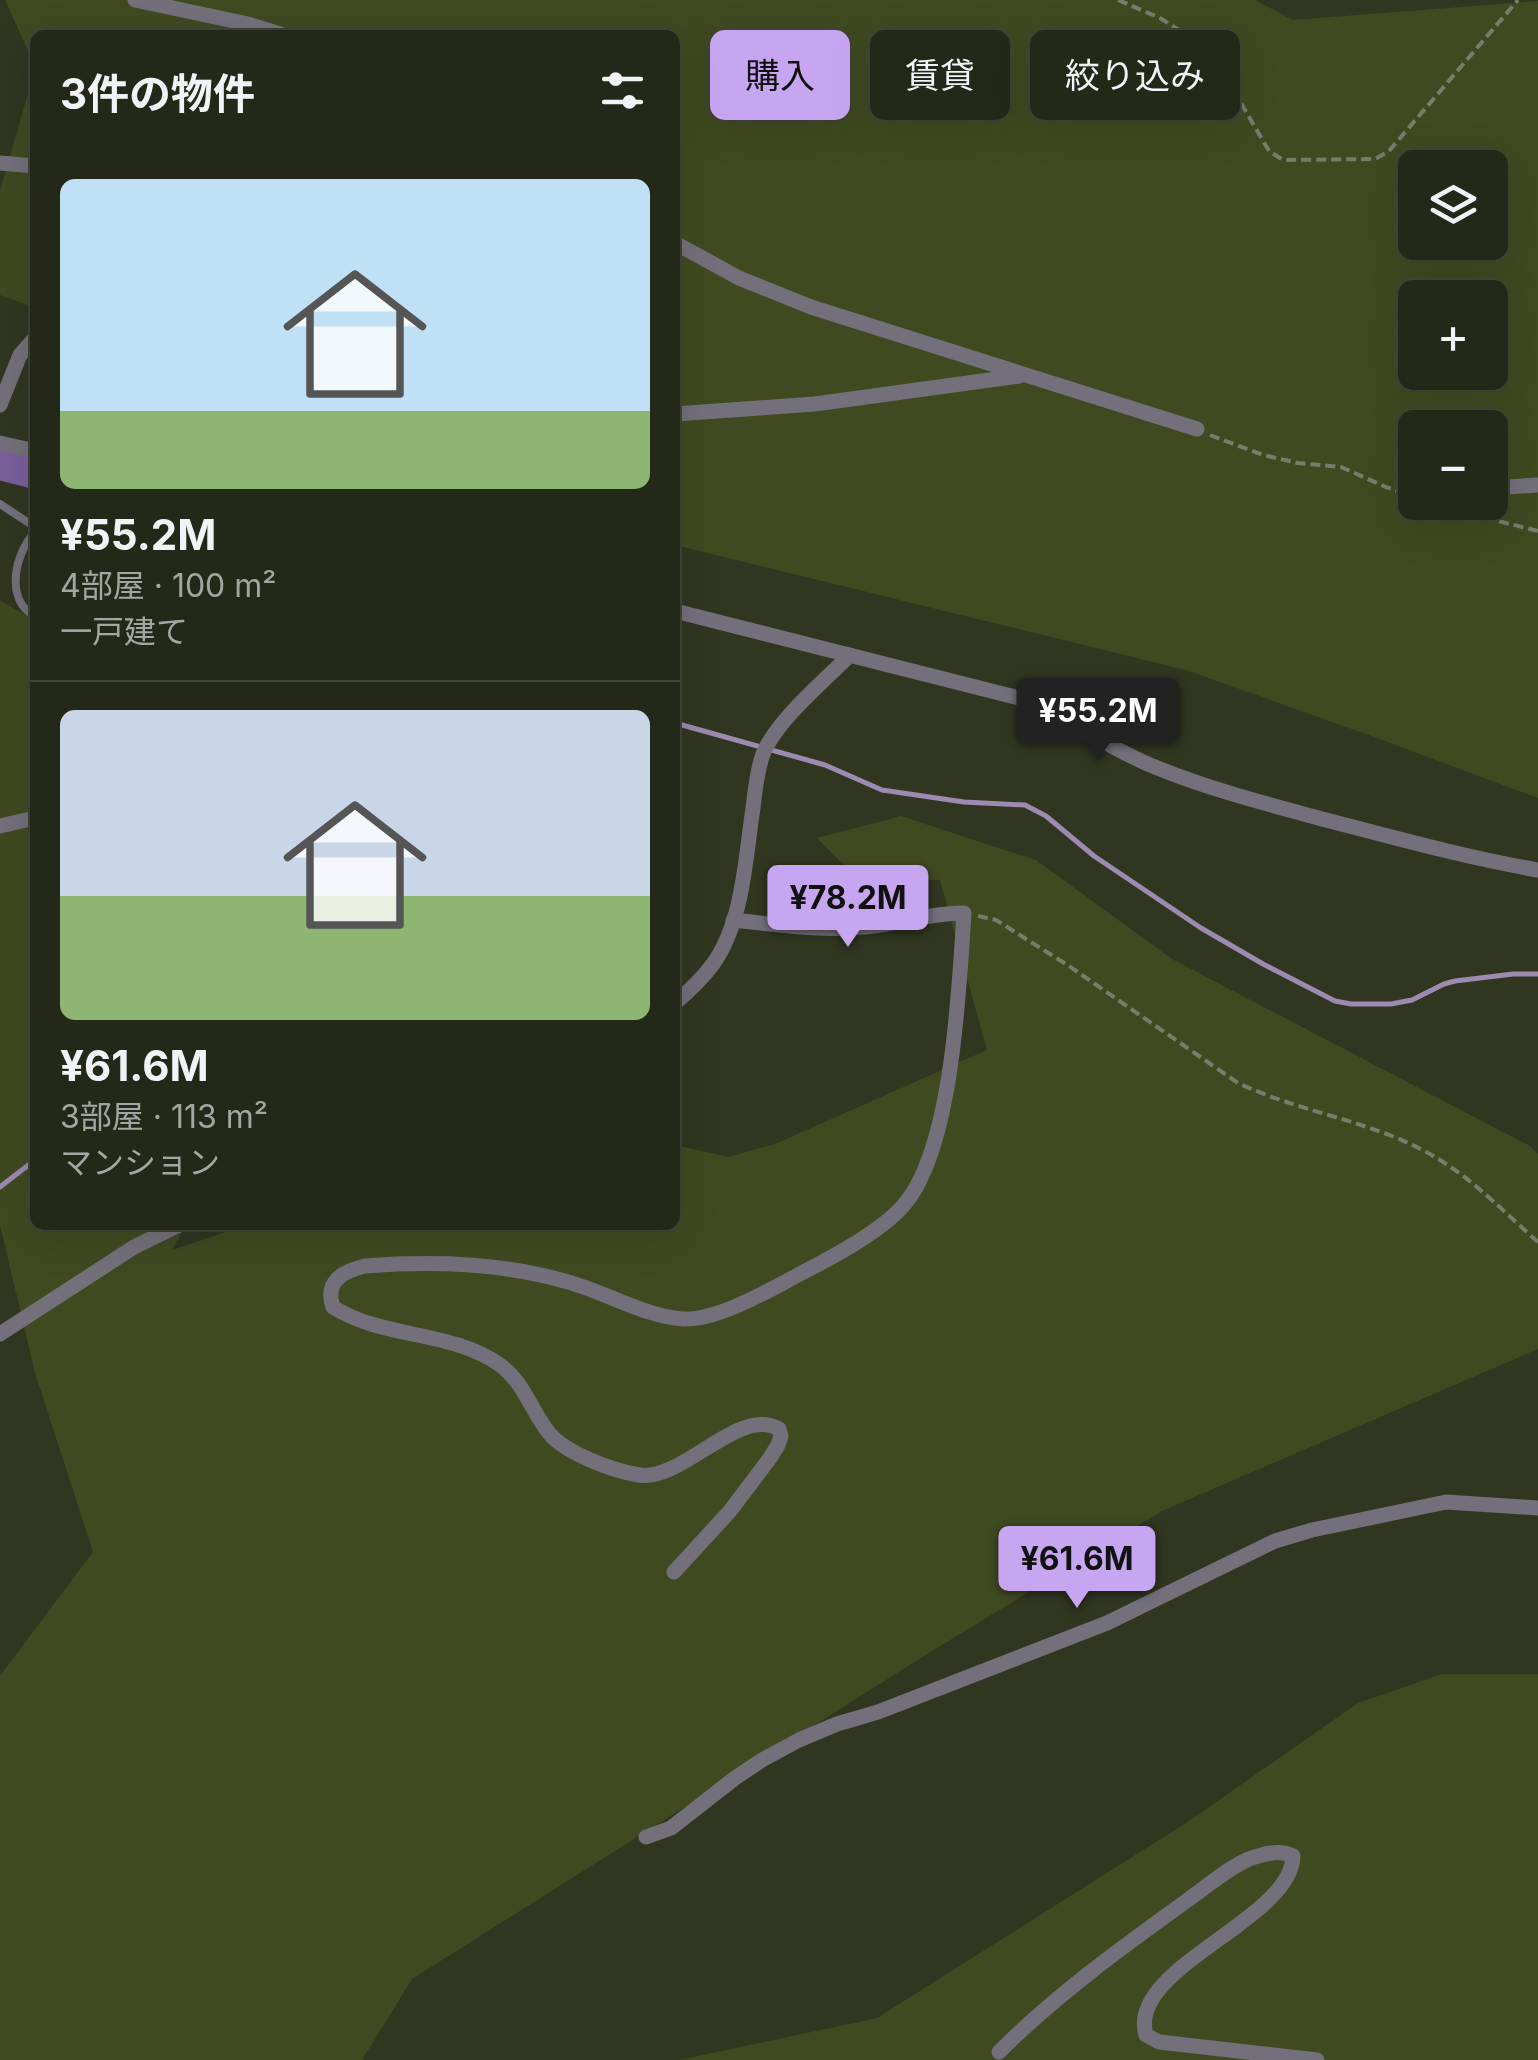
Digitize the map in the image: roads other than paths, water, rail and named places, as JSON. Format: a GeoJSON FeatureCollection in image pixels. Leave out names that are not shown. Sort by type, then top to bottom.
{"type":"FeatureCollection","features":[{"type":"Feature","properties":{"kind":"street"},"geometry":{"type":"LineString","coordinates":[[134,0],[267,30]]}},
{"type":"Feature","properties":{"kind":"street"},"geometry":{"type":"LineString","coordinates":[[0,163],[30,166]]}},
{"type":"Feature","properties":{"kind":"street"},"geometry":{"type":"LineString","coordinates":[[680,246],[738,278],[811,307],[1197,430]]}},
{"type":"Feature","properties":{"kind":"street"},"geometry":{"type":"LineString","coordinates":[[0,405],[20,355],[30,344]]}},
{"type":"Feature","properties":{"kind":"street"},"geometry":{"type":"LineString","coordinates":[[680,414],[814,404],[1025,375]]}},
{"type":"Feature","properties":{"kind":"street"},"geometry":{"type":"LineString","coordinates":[[0,442],[30,450]]}},
{"type":"Feature","properties":{"kind":"street"},"geometry":{"type":"LineString","coordinates":[[1508,487],[1538,486]]}},
{"type":"Feature","properties":{"kind":"street"},"geometry":{"type":"LineString","coordinates":[[680,612],[1019,698],[1140,760],[1252,800],[1538,870]]}},
{"type":"Feature","properties":{"kind":"street"},"geometry":{"type":"LineString","coordinates":[[680,998],[713,964],[733,920],[764,753],[778,728],[850,655]]}},
{"type":"Feature","properties":{"kind":"street"},"geometry":{"type":"LineString","coordinates":[[0,826],[30,819]]}},
{"type":"Feature","properties":{"kind":"street"},"geometry":{"type":"LineString","coordinates":[[674,1572],[730,1511],[770,1458],[781,1436],[779,1429],[772,1425],[753,1426],[725,1436],[658,1474],[632,1474],[560,1444],[548,1433],[512,1375],[499,1364],[457,1345],[358,1320],[334,1307],[330,1298],[338,1277],[365,1266],[462,1266],[512,1270],[566,1281],[655,1313],[687,1319],[726,1309],[800,1275],[892,1217],[920,1180],[936,1136],[958,1005],[964,913],[858,927],[817,928],[733,920]]}},
{"type":"Feature","properties":{"kind":"street"},"geometry":{"type":"LineString","coordinates":[[0,1334],[134,1247],[168,1230]]}},
{"type":"Feature","properties":{"kind":"street"},"geometry":{"type":"LineString","coordinates":[[646,1838],[671,1828],[735,1778],[799,1740],[1107,1623],[1276,1542],[1312,1530],[1446,1502],[1538,1508]]}},
{"type":"Feature","properties":{"kind":"street"},"geometry":{"type":"LineString","coordinates":[[999,2052],[1044,2010],[1235,1866],[1264,1854],[1282,1852],[1293,1856],[1292,1870],[1260,1907],[1172,1976],[1146,2009],[1144,2028],[1146,2035],[1160,2042],[1316,2060]]}},
{"type":"Feature","properties":{"kind":"lane"},"geometry":{"type":"LineString","coordinates":[[0,504],[30,526]]}},
{"type":"Feature","properties":{"kind":"lane"},"geometry":{"type":"LineString","coordinates":[[30,538],[15,586],[22,607],[30,613]]}},
{"type":"Feature","properties":{"kind":"waterway"},"geometry":{"type":"LineString","coordinates":[[0,464],[30,472]]}},
{"type":"Feature","properties":{"kind":"waterway"},"geometry":{"type":"LineString","coordinates":[[680,724],[825,765],[882,790],[964,802],[1025,805],[1046,816],[1094,856],[1201,928],[1335,1001],[1391,1004],[1412,1000],[1455,981],[1538,974]]}},
{"type":"Feature","properties":{"kind":"waterway"},"geometry":{"type":"LineString","coordinates":[[0,1187],[30,1164]]}}]}
